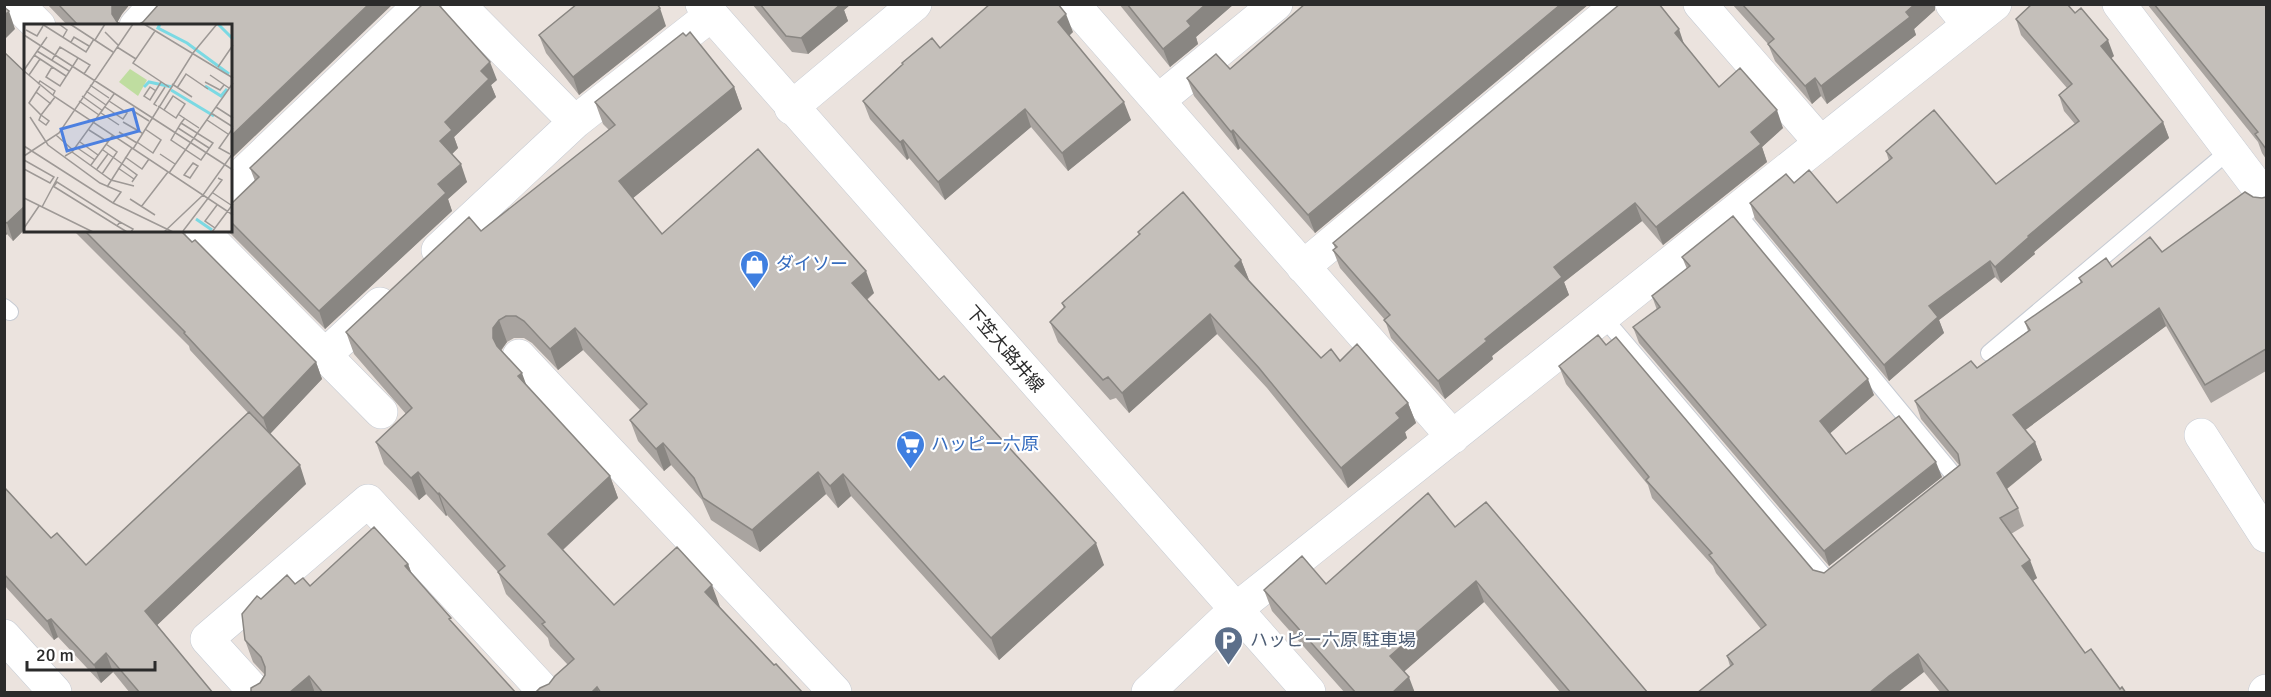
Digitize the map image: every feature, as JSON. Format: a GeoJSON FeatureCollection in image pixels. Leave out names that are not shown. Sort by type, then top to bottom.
{"type":"FeatureCollection","features":[{"type":"Feature","properties":{"kind":"street"},"geometry":{"type":"LineString","coordinates":[[16,4],[37,24]]}},
{"type":"Feature","properties":{"kind":"street"},"geometry":{"type":"LineString","coordinates":[[138,24],[156,4]]}},
{"type":"Feature","properties":{"kind":"street"},"geometry":{"type":"LineString","coordinates":[[232,184],[422,4]]}},
{"type":"Feature","properties":{"kind":"street"},"geometry":{"type":"LineString","coordinates":[[458,4],[575,122]]}},
{"type":"Feature","properties":{"kind":"street"},"geometry":{"type":"LineString","coordinates":[[791,108],[915,4]]}},
{"type":"Feature","properties":{"kind":"street"},"geometry":{"type":"LineString","coordinates":[[1073,4],[1453,437]]}},
{"type":"Feature","properties":{"kind":"street"},"geometry":{"type":"LineString","coordinates":[[1158,101],[1276,4]]}},
{"type":"Feature","properties":{"kind":"street"},"geometry":{"type":"LineString","coordinates":[[1304,267],[1619,4]]}},
{"type":"Feature","properties":{"kind":"street"},"geometry":{"type":"LineString","coordinates":[[1701,4],[1821,143]]}},
{"type":"Feature","properties":{"kind":"street"},"geometry":{"type":"LineString","coordinates":[[1148,693],[1236,610],[1821,143],[1960,15],[1995,4]]}},
{"type":"Feature","properties":{"kind":"street"},"geometry":{"type":"LineString","coordinates":[[2119,4],[2266,198]]}},
{"type":"Feature","properties":{"kind":"street"},"geometry":{"type":"LineString","coordinates":[[324,356],[575,122],[707,10]]}},
{"type":"Feature","properties":{"kind":"street","name":"下笠大路井線"},"geometry":{"type":"LineString","coordinates":[[707,10],[1309,693]]}},
{"type":"Feature","properties":{"kind":"street"},"geometry":{"type":"LineString","coordinates":[[203,232],[381,412]]}},
{"type":"Feature","properties":{"kind":"street"},"geometry":{"type":"LineString","coordinates":[[519,356],[835,693]]}},
{"type":"Feature","properties":{"kind":"street"},"geometry":{"type":"LineString","coordinates":[[2201,435],[2266,536]]}},
{"type":"Feature","properties":{"kind":"street"},"geometry":{"type":"LineString","coordinates":[[255,693],[207,639],[368,501],[545,693]]}},
{"type":"Feature","properties":{"kind":"street"},"geometry":{"type":"LineString","coordinates":[[4,636],[55,693]]}},
{"type":"Feature","properties":{"kind":"lane"},"geometry":{"type":"LineString","coordinates":[[1989,352],[2230,150]]}},
{"type":"Feature","properties":{"kind":"lane"},"geometry":{"type":"LineString","coordinates":[[1736,212],[1957,479],[1938,493]]}},
{"type":"Feature","properties":{"kind":"lane"},"geometry":{"type":"LineString","coordinates":[[1603,317],[1828,581],[1846,566]]}},
{"type":"Feature","properties":{"kind":"building"},"geometry":{"type":"Polygon","coordinates":[[[58,4],[112,4],[112,14],[120,24],[77,24],[58,4]]]}},
{"type":"Feature","properties":{"kind":"building"},"geometry":{"type":"Polygon","coordinates":[[[159,4],[369,4],[232,135],[232,24],[140,24],[159,4]]]}},
{"type":"Feature","properties":{"kind":"building"},"geometry":{"type":"Polygon","coordinates":[[[423,4],[438,4],[490,62],[481,71],[489,79],[445,122],[452,130],[440,141],[461,164],[438,184],[446,193],[319,311],[232,223],[232,203],[259,177],[250,168],[423,4]]]}},
{"type":"Feature","properties":{"kind":"building"},"geometry":{"type":"Polygon","coordinates":[[[577,4],[657,4],[660,8],[573,77],[539,35],[577,4]]]}},
{"type":"Feature","properties":{"kind":"building"},"geometry":{"type":"Polygon","coordinates":[[[760,4],[841,4],[801,38],[786,36],[760,4]]]}},
{"type":"Feature","properties":{"kind":"building"},"geometry":{"type":"Polygon","coordinates":[[[990,4],[1058,4],[1066,14],[1058,22],[1124,102],[1062,153],[1025,109],[938,182],[903,140],[900,142],[863,101],[932,38],[940,48],[990,4]]]}},
{"type":"Feature","properties":{"kind":"building"},"geometry":{"type":"Polygon","coordinates":[[[1127,4],[1206,4],[1187,21],[1191,26],[1163,49],[1127,4]]]}},
{"type":"Feature","properties":{"kind":"building"},"geometry":{"type":"Polygon","coordinates":[[[1305,4],[1561,4],[1308,215],[1233,130],[1231,132],[1187,78],[1216,54],[1230,69],[1305,4]]]}},
{"type":"Feature","properties":{"kind":"building"},"geometry":{"type":"Polygon","coordinates":[[[1620,4],[1659,4],[1679,29],[1675,33],[1719,87],[1740,68],[1777,110],[1751,132],[1761,144],[1656,227],[1635,203],[1554,267],[1562,277],[1485,339],[1487,341],[1438,381],[1384,320],[1390,315],[1333,250],[1337,247],[1333,243],[1620,4]]]}},
{"type":"Feature","properties":{"kind":"building"},"geometry":{"type":"Polygon","coordinates":[[[1742,4],[1915,4],[1906,12],[1910,17],[1821,86],[1815,78],[1805,86],[1768,44],[1774,39],[1742,4]]]}},
{"type":"Feature","properties":{"kind":"building"},"geometry":{"type":"Polygon","coordinates":[[[2032,4],[2067,4],[2075,13],[2081,8],[2108,40],[2101,46],[2163,122],[2028,236],[1995,267],[1990,261],[1929,306],[1938,317],[1884,365],[1750,203],[1786,174],[1794,183],[1809,170],[1837,203],[1892,158],[1886,151],[1934,110],[1996,184],[2079,121],[2059,95],[2072,84],[2016,19],[2032,4]]]}},
{"type":"Feature","properties":{"kind":"building"},"geometry":{"type":"Polygon","coordinates":[[[2154,4],[2266,4],[2266,149],[2255,134],[2258,132],[2154,4]]]}},
{"type":"Feature","properties":{"kind":"building"},"geometry":{"type":"Polygon","coordinates":[[[690,32],[734,87],[619,181],[662,234],[758,149],[866,271],[852,283],[939,380],[944,376],[1096,543],[991,638],[843,474],[830,486],[818,472],[752,530],[703,498],[694,478],[663,443],[656,449],[630,420],[647,404],[575,328],[550,349],[524,321],[516,316],[506,316],[499,320],[493,328],[493,338],[497,346],[522,373],[518,376],[610,476],[548,534],[614,605],[677,547],[712,585],[705,592],[803,693],[601,693],[597,687],[591,693],[535,693],[549,684],[574,659],[542,624],[545,622],[498,572],[505,566],[439,493],[418,472],[411,478],[376,442],[412,408],[346,332],[469,217],[481,231],[615,125],[595,102],[683,33],[686,36],[690,32]]]}},
{"type":"Feature","properties":{"kind":"building"},"geometry":{"type":"Polygon","coordinates":[[[4,52],[24,71],[24,207],[7,223],[4,221],[4,52]]]}},
{"type":"Feature","properties":{"kind":"building"},"geometry":{"type":"Polygon","coordinates":[[[1183,192],[1241,260],[1235,266],[1321,358],[1331,349],[1340,361],[1357,344],[1408,403],[1396,413],[1400,418],[1341,468],[1259,368],[1210,314],[1122,393],[1108,377],[1103,380],[1050,322],[1065,307],[1062,303],[1140,234],[1138,232],[1183,192]]]}},
{"type":"Feature","properties":{"kind":"building"},"geometry":{"type":"Polygon","coordinates":[[[2245,192],[2253,197],[2266,197],[2266,349],[2205,385],[2159,308],[2013,415],[2035,442],[1997,473],[2018,508],[2000,518],[2030,560],[2022,566],[2085,653],[2091,649],[2120,689],[2122,687],[2126,693],[1950,693],[1918,654],[1869,693],[1697,693],[1733,664],[1727,656],[1766,625],[1709,555],[1712,553],[1646,480],[1649,477],[1559,366],[1598,335],[1606,345],[1616,337],[1813,570],[1824,573],[1960,465],[1958,454],[1915,401],[1971,361],[1977,368],[2030,330],[2025,322],[2082,282],[2079,278],[2106,258],[2112,267],[2150,237],[2162,252],[2245,192]]]}},
{"type":"Feature","properties":{"kind":"building"},"geometry":{"type":"Polygon","coordinates":[[[1733,216],[1868,379],[1820,421],[1846,454],[1899,416],[1936,462],[1824,551],[1633,327],[1660,307],[1652,296],[1690,266],[1682,257],[1733,216]]]}},
{"type":"Feature","properties":{"kind":"building"},"geometry":{"type":"Polygon","coordinates":[[[86,232],[182,232],[192,242],[195,240],[316,362],[263,418],[185,332],[86,232]]]}},
{"type":"Feature","properties":{"kind":"building"},"geometry":{"type":"Polygon","coordinates":[[[249,412],[300,465],[145,611],[213,693],[140,693],[106,653],[94,665],[51,619],[47,621],[4,574],[4,487],[51,538],[57,533],[86,565],[249,412]]]}},
{"type":"Feature","properties":{"kind":"building"},"geometry":{"type":"Polygon","coordinates":[[[1428,493],[1455,527],[1486,502],[1648,693],[1571,693],[1476,581],[1390,656],[1409,677],[1392,693],[1356,693],[1264,590],[1302,556],[1326,584],[1428,493]]]}},
{"type":"Feature","properties":{"kind":"building"},"geometry":{"type":"Polygon","coordinates":[[[374,527],[408,564],[405,566],[451,618],[449,619],[516,693],[323,693],[309,676],[289,693],[251,693],[251,688],[260,683],[265,675],[265,667],[261,657],[245,640],[242,614],[257,596],[261,599],[287,575],[295,584],[303,578],[310,586],[374,527]]]}},
{"type":"Feature","properties":{"kind":"place","name":"ダイソー"},"geometry":{"type":"Point","coordinates":[755,290]}},
{"type":"Feature","properties":{"kind":"place","name":"ハッピー六原"},"geometry":{"type":"Point","coordinates":[910,470]}},
{"type":"Feature","properties":{"kind":"place","name":"ハッピー六原 駐車場"},"geometry":{"type":"Point","coordinates":[1229,666]}}]}
